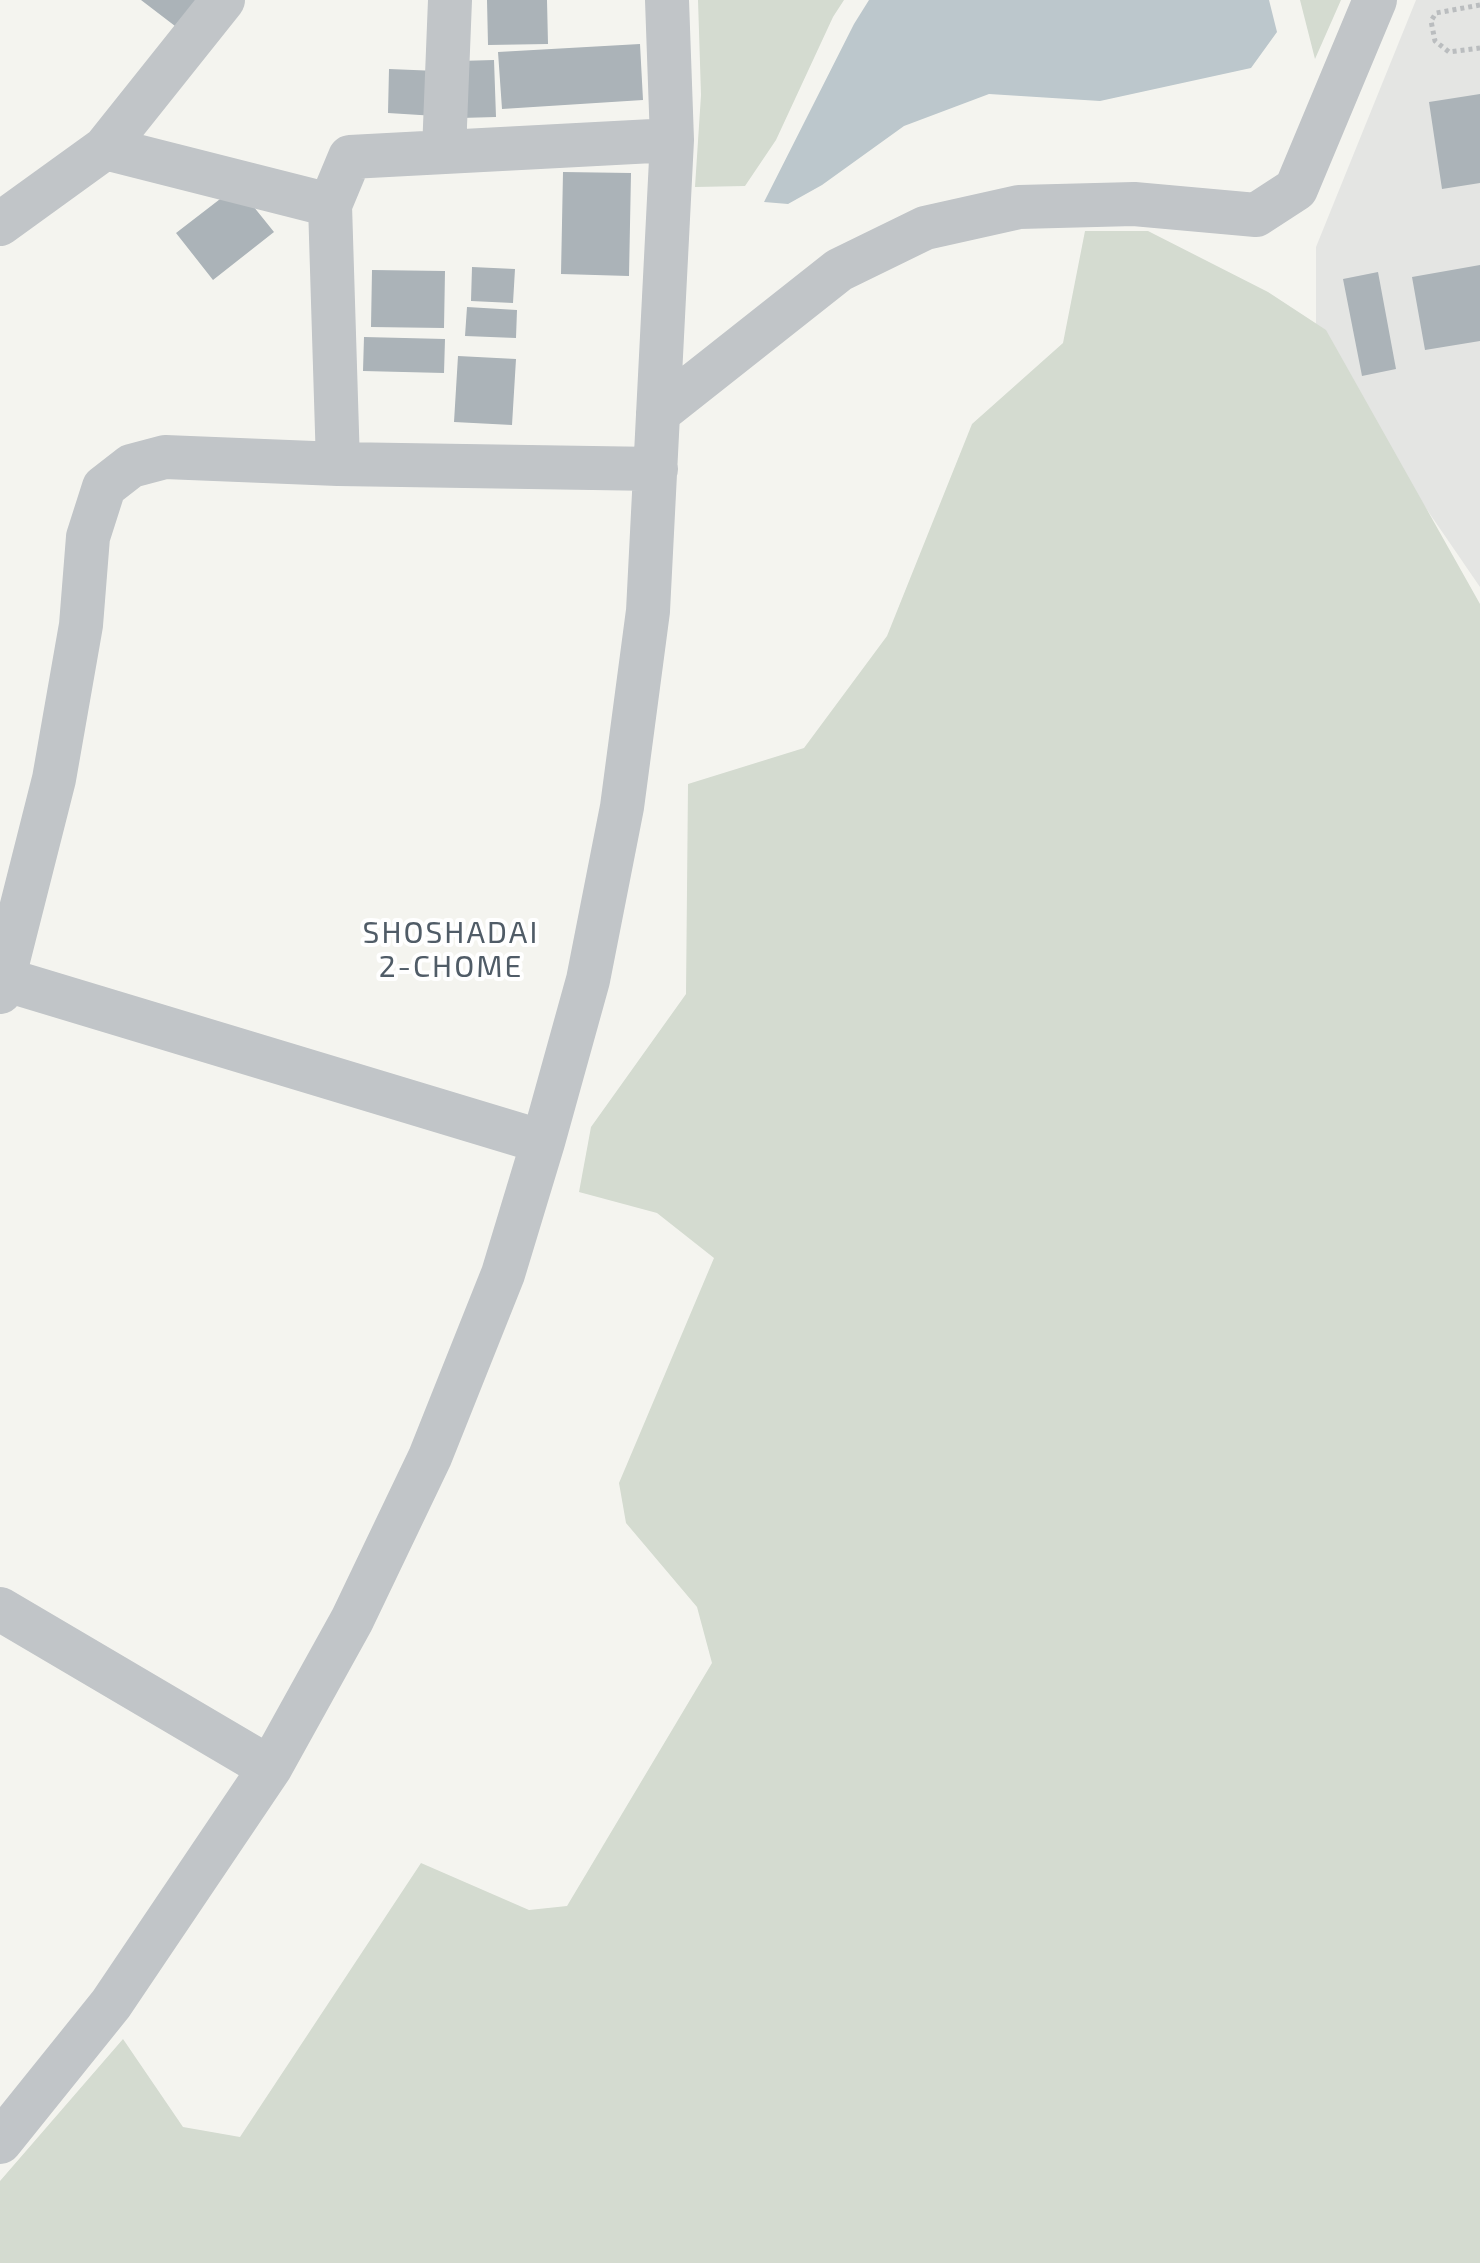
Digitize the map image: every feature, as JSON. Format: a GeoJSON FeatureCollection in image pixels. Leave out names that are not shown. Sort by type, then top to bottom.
{"type":"FeatureCollection","features":[{"type":"Feature","properties":{"kind":"street"},"geometry":{"type":"LineString","coordinates":[[0,224],[105,148],[223,0]]}},
{"type":"Feature","properties":{"kind":"street"},"geometry":{"type":"LineString","coordinates":[[444,151],[450,0]]}},
{"type":"Feature","properties":{"kind":"street"},"geometry":{"type":"LineString","coordinates":[[0,2142],[111,2004],[270,1768],[352,1620],[430,1457],[503,1274],[588,980],[622,807],[648,611],[672,140],[667,0]]}},
{"type":"Feature","properties":{"kind":"street"},"geometry":{"type":"LineString","coordinates":[[658,413],[839,270],[925,228],[1019,207],[1134,204],[1256,215],[1296,189],[1375,0]]}},
{"type":"Feature","properties":{"kind":"street"},"geometry":{"type":"LineString","coordinates":[[338,464],[330,205],[350,157],[672,140]]}},
{"type":"Feature","properties":{"kind":"street"},"geometry":{"type":"LineString","coordinates":[[105,148],[330,205]]}},
{"type":"Feature","properties":{"kind":"street"},"geometry":{"type":"LineString","coordinates":[[543,1142],[1,983],[54,779],[81,625],[88,537],[104,487],[131,466],[165,457],[338,464],[656,469]]}},
{"type":"Feature","properties":{"kind":"street"},"geometry":{"type":"LineString","coordinates":[[0,1609],[270,1768]]}},
{"type":"Feature","properties":{"kind":"path"},"geometry":{"type":"LineString","coordinates":[[1480,5],[1436,13],[1431,21],[1435,41],[1449,52],[1480,48]]}},
{"type":"Feature","properties":{"kind":"shaded area"},"geometry":{"type":"Polygon","coordinates":[[[698,0],[844,0],[833,17],[776,140],[745,186],[695,187],[701,95],[698,0]]]}},
{"type":"Feature","properties":{"kind":"shaded area"},"geometry":{"type":"Polygon","coordinates":[[[869,0],[1269,0],[1277,32],[1251,68],[1100,101],[989,94],[904,126],[822,185],[788,204],[764,202],[869,0]]]}},
{"type":"Feature","properties":{"kind":"shaded area"},"geometry":{"type":"Polygon","coordinates":[[[1300,0],[1341,0],[1315,59],[1300,0]]]}},
{"type":"Feature","properties":{"kind":"shaded area"},"geometry":{"type":"Polygon","coordinates":[[[1416,0],[1480,0],[1480,587],[1316,348],[1316,247],[1416,0]]]}},
{"type":"Feature","properties":{"kind":"shaded area"},"geometry":{"type":"Polygon","coordinates":[[[1085,231],[1148,231],[1268,292],[1326,330],[1480,604],[1480,2263],[0,2263],[0,2181],[123,2039],[183,2127],[240,2137],[421,1863],[529,1910],[567,1906],[712,1663],[697,1607],[626,1523],[619,1483],[714,1258],[657,1213],[579,1192],[591,1127],[686,994],[688,784],[804,748],[887,636],[972,424],[1063,343],[1085,231]]]}},
{"type":"Feature","properties":{"kind":"building"},"geometry":{"type":"Polygon","coordinates":[[[141,0],[196,0],[175,26],[141,0]]]}},
{"type":"Feature","properties":{"kind":"building"},"geometry":{"type":"Polygon","coordinates":[[[487,0],[547,0],[548,44],[488,45],[487,0]]]}},
{"type":"Feature","properties":{"kind":"building"},"geometry":{"type":"Polygon","coordinates":[[[640,44],[643,100],[502,109],[498,52],[640,44]]]}},
{"type":"Feature","properties":{"kind":"building"},"geometry":{"type":"Polygon","coordinates":[[[494,60],[496,117],[460,118],[458,61],[494,60]]]}},
{"type":"Feature","properties":{"kind":"building"},"geometry":{"type":"Polygon","coordinates":[[[389,69],[438,71],[436,116],[388,113],[389,69]]]}},
{"type":"Feature","properties":{"kind":"building"},"geometry":{"type":"Polygon","coordinates":[[[1480,94],[1480,183],[1442,189],[1429,102],[1480,94]]]}},
{"type":"Feature","properties":{"kind":"building"},"geometry":{"type":"Polygon","coordinates":[[[563,172],[631,173],[629,276],[561,274],[563,172]]]}},
{"type":"Feature","properties":{"kind":"building"},"geometry":{"type":"Polygon","coordinates":[[[237,186],[274,232],[213,280],[176,233],[237,186]]]}},
{"type":"Feature","properties":{"kind":"building"},"geometry":{"type":"Polygon","coordinates":[[[1480,265],[1480,341],[1425,350],[1412,277],[1480,265]]]}},
{"type":"Feature","properties":{"kind":"building"},"geometry":{"type":"Polygon","coordinates":[[[472,267],[515,269],[513,303],[471,301],[472,267]]]}},
{"type":"Feature","properties":{"kind":"building"},"geometry":{"type":"Polygon","coordinates":[[[372,270],[445,271],[444,328],[371,327],[372,270]]]}},
{"type":"Feature","properties":{"kind":"building"},"geometry":{"type":"Polygon","coordinates":[[[1378,272],[1396,369],[1362,376],[1343,279],[1378,272]]]}},
{"type":"Feature","properties":{"kind":"building"},"geometry":{"type":"Polygon","coordinates":[[[467,307],[517,310],[516,338],[465,336],[467,307]]]}},
{"type":"Feature","properties":{"kind":"building"},"geometry":{"type":"Polygon","coordinates":[[[364,337],[445,339],[444,373],[363,371],[364,337]]]}},
{"type":"Feature","properties":{"kind":"building"},"geometry":{"type":"Polygon","coordinates":[[[458,356],[516,359],[512,425],[454,422],[458,356]]]}},
{"type":"Feature","properties":{"kind":"district","name":"SHOSHADAI 2-CHOME"},"geometry":{"type":"Point","coordinates":[451,950]}}]}
